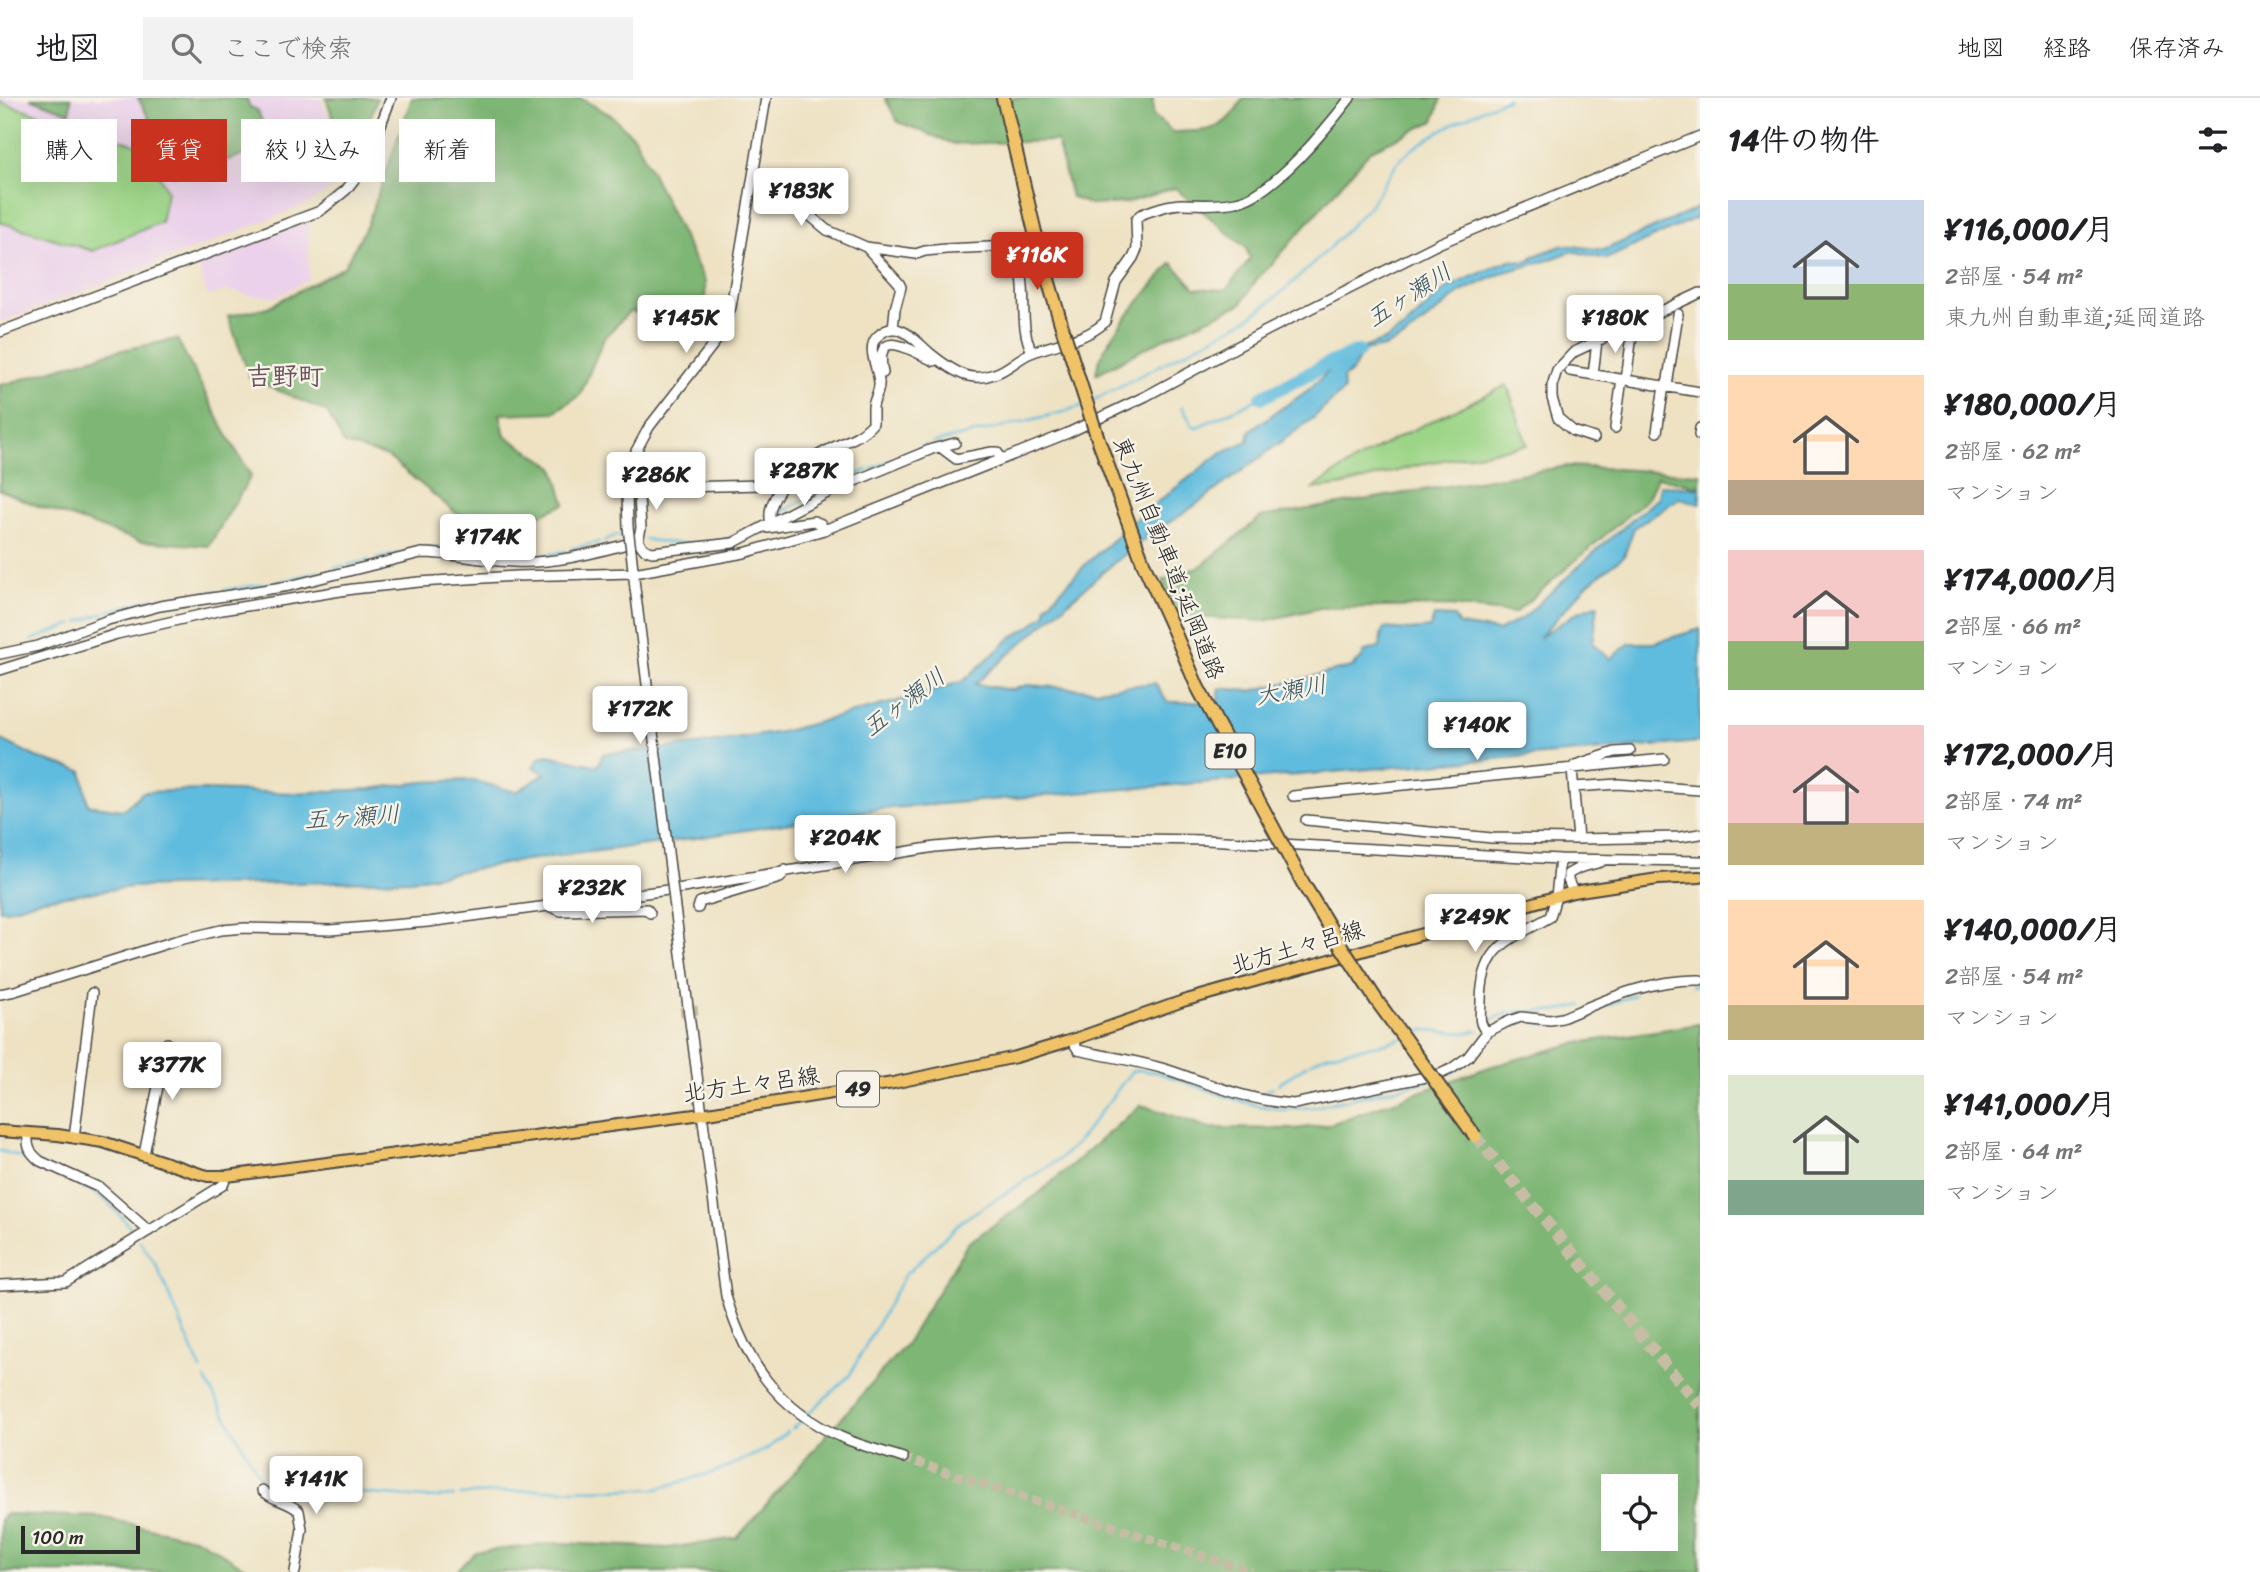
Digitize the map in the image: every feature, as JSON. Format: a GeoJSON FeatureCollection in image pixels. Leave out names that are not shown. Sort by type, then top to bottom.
{"type":"FeatureCollection","features":[{"type":"Feature","properties":{"kind":"highway","name":"東九州自動車道;延岡道路"},"geometry":{"type":"LineString","coordinates":[[1001,98],[1062,327],[1098,439],[1144,565],[1196,686],[1304,886],[1339,943],[1377,1001],[1475,1136]]}},
{"type":"Feature","properties":{"kind":"main road","name":"北方土々呂線"},"geometry":{"type":"LineString","coordinates":[[0,1131],[103,1142],[197,1173],[227,1176],[702,1114],[893,1083],[1016,1057],[1183,1001],[1573,892],[1658,879],[1700,877]]}},
{"type":"Feature","properties":{"kind":"street"},"geometry":{"type":"LineString","coordinates":[[0,332],[320,211],[346,190],[366,164],[391,98]]}},
{"type":"Feature","properties":{"kind":"street"},"geometry":{"type":"LineString","coordinates":[[766,98],[731,307],[716,341],[649,427],[636,451],[634,478],[641,528],[638,541],[643,549],[652,552],[733,543],[833,490],[898,462],[955,443]]}},
{"type":"Feature","properties":{"kind":"street"},"geometry":{"type":"LineString","coordinates":[[767,527],[768,511],[792,473],[820,454],[859,436],[873,423],[873,406],[883,374],[881,358],[886,347],[896,343],[968,376],[986,377],[1005,370],[1032,352],[1075,339],[1105,322],[1116,282],[1137,249],[1136,220],[1140,215],[1181,204],[1201,206],[1238,202],[1258,193],[1290,167],[1350,98]]}},
{"type":"Feature","properties":{"kind":"street"},"geometry":{"type":"LineString","coordinates":[[0,670],[117,634],[222,610],[419,582],[634,573],[744,553],[824,530],[1068,433],[1146,396],[1440,243],[1700,136]]}},
{"type":"Feature","properties":{"kind":"street"},"geometry":{"type":"LineString","coordinates":[[755,174],[779,190],[827,230],[866,247],[916,254],[946,249],[1010,246],[1022,276],[1025,336],[1032,352]]}},
{"type":"Feature","properties":{"kind":"street"},"geometry":{"type":"LineString","coordinates":[[866,247],[901,287],[893,329]]}},
{"type":"Feature","properties":{"kind":"street"},"geometry":{"type":"LineString","coordinates":[[1594,438],[1565,426],[1554,408],[1552,386],[1557,370],[1574,352],[1700,293]]}},
{"type":"Feature","properties":{"kind":"street"},"geometry":{"type":"LineString","coordinates":[[1657,432],[1678,314]]}},
{"type":"Feature","properties":{"kind":"street"},"geometry":{"type":"LineString","coordinates":[[880,390],[873,358],[874,342],[879,334],[893,329],[911,335],[930,354],[952,368]]}},
{"type":"Feature","properties":{"kind":"street"},"geometry":{"type":"LineString","coordinates":[[1615,428],[1632,335]]}},
{"type":"Feature","properties":{"kind":"street"},"geometry":{"type":"LineString","coordinates":[[1593,374],[1597,341]]}},
{"type":"Feature","properties":{"kind":"street"},"geometry":{"type":"LineString","coordinates":[[1570,371],[1700,392]]}},
{"type":"Feature","properties":{"kind":"street"},"geometry":{"type":"LineString","coordinates":[[940,447],[956,459],[997,452],[1002,459]]}},
{"type":"Feature","properties":{"kind":"street"},"geometry":{"type":"LineString","coordinates":[[634,478],[680,487],[706,487],[762,485],[792,473]]}},
{"type":"Feature","properties":{"kind":"street"},"geometry":{"type":"LineString","coordinates":[[634,478],[627,495],[628,527],[726,1296],[735,1328],[752,1360],[770,1385],[796,1412],[841,1437],[903,1458]]}},
{"type":"Feature","properties":{"kind":"street"},"geometry":{"type":"LineString","coordinates":[[767,527],[814,521],[821,524],[824,530]]}},
{"type":"Feature","properties":{"kind":"street"},"geometry":{"type":"LineString","coordinates":[[0,654],[38,646],[108,620],[160,606],[289,586],[421,553],[515,562],[570,559],[638,541]]}},
{"type":"Feature","properties":{"kind":"street"},"geometry":{"type":"LineString","coordinates":[[1573,767],[1615,752],[1630,751]]}},
{"type":"Feature","properties":{"kind":"street"},"geometry":{"type":"LineString","coordinates":[[1293,796],[1664,759]]}},
{"type":"Feature","properties":{"kind":"street"},"geometry":{"type":"LineString","coordinates":[[1573,767],[1578,839]]}},
{"type":"Feature","properties":{"kind":"street"},"geometry":{"type":"LineString","coordinates":[[1574,787],[1618,784],[1700,790]]}},
{"type":"Feature","properties":{"kind":"street"},"geometry":{"type":"LineString","coordinates":[[1306,820],[1492,838],[1578,839],[1680,837],[1700,834]]}},
{"type":"Feature","properties":{"kind":"street"},"geometry":{"type":"LineString","coordinates":[[0,994],[220,930],[330,930],[428,922],[683,888],[934,847],[1066,838],[1291,843],[1560,859],[1700,861]]}},
{"type":"Feature","properties":{"kind":"street"},"geometry":{"type":"LineString","coordinates":[[1487,1032],[1479,1019],[1481,986],[1486,966],[1506,941],[1550,917],[1556,897],[1560,859]]}},
{"type":"Feature","properties":{"kind":"street"},"geometry":{"type":"LineString","coordinates":[[1573,892],[1568,880],[1569,874],[1579,868],[1610,859]]}},
{"type":"Feature","properties":{"kind":"street"},"geometry":{"type":"LineString","coordinates":[[698,908],[700,902],[780,878],[785,870]]}},
{"type":"Feature","properties":{"kind":"street"},"geometry":{"type":"LineString","coordinates":[[549,907],[561,911],[647,909],[650,913]]}},
{"type":"Feature","properties":{"kind":"street"},"geometry":{"type":"LineString","coordinates":[[1072,1040],[1078,1050],[1165,1069],[1237,1094],[1294,1104],[1451,1069],[1468,1057],[1487,1032],[1521,1017],[1533,1016],[1550,1020],[1562,1018],[1641,986],[1676,979],[1700,980]]}},
{"type":"Feature","properties":{"kind":"street"},"geometry":{"type":"LineString","coordinates":[[74,1138],[92,993]]}},
{"type":"Feature","properties":{"kind":"street"},"geometry":{"type":"LineString","coordinates":[[144,1154],[167,1044]]}},
{"type":"Feature","properties":{"kind":"street"},"geometry":{"type":"LineString","coordinates":[[28,1133],[28,1150],[40,1161],[100,1188],[149,1231]]}},
{"type":"Feature","properties":{"kind":"street"},"geometry":{"type":"LineString","coordinates":[[0,1285],[66,1282],[223,1185],[227,1176]]}},
{"type":"Feature","properties":{"kind":"street"},"geometry":{"type":"LineString","coordinates":[[262,1490],[268,1496],[291,1504],[299,1511],[302,1529],[295,1572]]}},
{"type":"Feature","properties":{"kind":"shaded area"},"geometry":{"type":"Polygon","coordinates":[[[0,98],[30,98],[70,112],[71,98],[138,98],[150,119],[131,119],[131,182],[227,182],[227,128],[250,107],[246,98],[320,98],[331,119],[241,119],[241,182],[340,182],[312,202],[0,322],[0,98]]]}},
{"type":"Feature","properties":{"kind":"shaded area"},"geometry":{"type":"Polygon","coordinates":[[[309,222],[309,279],[276,297],[226,290],[208,297],[197,263],[309,222]]]}},
{"type":"Feature","properties":{"kind":"green space"},"geometry":{"type":"Polygon","coordinates":[[[30,98],[71,98],[70,113],[30,98]]]}},
{"type":"Feature","properties":{"kind":"green space"},"geometry":{"type":"Polygon","coordinates":[[[138,98],[246,98],[261,119],[241,119],[241,156],[227,160],[227,119],[150,119],[138,98]]]}},
{"type":"Feature","properties":{"kind":"green space"},"geometry":{"type":"Polygon","coordinates":[[[326,98],[377,98],[370,119],[333,119],[326,98]]]}},
{"type":"Feature","properties":{"kind":"green space"},"geometry":{"type":"Polygon","coordinates":[[[412,98],[580,98],[611,115],[635,138],[705,282],[706,320],[643,315],[630,311],[604,338],[580,395],[554,412],[500,414],[505,436],[554,467],[565,504],[511,528],[467,522],[388,457],[344,444],[327,412],[250,378],[228,316],[268,307],[344,267],[367,225],[382,182],[385,182],[385,174],[399,135],[399,182],[495,182],[495,119],[405,119],[412,98]]]}},
{"type":"Feature","properties":{"kind":"green space"},"geometry":{"type":"Polygon","coordinates":[[[885,98],[1153,98],[1153,115],[1173,132],[1215,127],[1230,118],[1243,98],[1441,98],[1434,121],[1371,150],[1257,279],[1241,304],[1163,339],[1096,374],[1099,361],[1116,331],[1172,263],[1195,288],[1226,290],[1250,259],[1246,248],[1175,188],[1126,203],[1091,205],[1071,197],[1057,141],[954,144],[898,122],[885,98]]]}},
{"type":"Feature","properties":{"kind":"green space"},"geometry":{"type":"Polygon","coordinates":[[[0,102],[55,119],[21,119],[21,182],[117,182],[117,138],[131,143],[131,182],[162,182],[167,191],[161,222],[93,251],[0,222],[0,102]]]}},
{"type":"Feature","properties":{"kind":"green space"},"geometry":{"type":"Polygon","coordinates":[[[177,339],[251,476],[209,546],[139,541],[0,490],[0,384],[112,352],[177,339]]]}},
{"type":"Feature","properties":{"kind":"green space"},"geometry":{"type":"Polygon","coordinates":[[[1507,385],[1527,445],[1427,463],[1345,485],[1313,489],[1382,446],[1507,385]]]}},
{"type":"Feature","properties":{"kind":"green space"},"geometry":{"type":"Polygon","coordinates":[[[1568,466],[1700,474],[1700,487],[1657,477],[1648,498],[1515,613],[1449,606],[1320,608],[1264,621],[1177,616],[1163,580],[1201,566],[1261,517],[1568,466]]]}},
{"type":"Feature","properties":{"kind":"green space"},"geometry":{"type":"Polygon","coordinates":[[[1700,1024],[1700,1572],[455,1572],[476,1552],[559,1543],[668,1548],[737,1538],[905,1345],[968,1243],[1037,1195],[1141,1105],[1210,1128],[1294,1129],[1328,1125],[1489,1067],[1572,1044],[1700,1024]]]}},
{"type":"Feature","properties":{"kind":"green space"},"geometry":{"type":"Polygon","coordinates":[[[5,1514],[100,1517],[198,1539],[253,1572],[0,1572],[0,1520],[5,1514]]]}},
{"type":"Feature","properties":{"kind":"water"},"geometry":{"type":"Polygon","coordinates":[[[1700,207],[1700,216],[1606,259],[1572,251],[1505,272],[1461,292],[1404,338],[1384,347],[1363,351],[1353,370],[1343,378],[1344,390],[1312,419],[1186,512],[1149,535],[975,684],[1012,690],[1027,685],[1095,690],[1155,683],[1167,702],[1218,702],[1220,688],[1250,691],[1352,667],[1365,651],[1380,648],[1384,628],[1430,628],[1434,616],[1454,617],[1459,625],[1498,631],[1523,618],[1658,498],[1660,485],[1700,488],[1700,504],[1679,498],[1634,528],[1624,556],[1588,584],[1539,638],[1576,613],[1598,604],[1593,643],[1610,659],[1630,643],[1653,643],[1700,629],[1700,742],[880,809],[677,841],[526,860],[411,880],[131,887],[43,899],[0,910],[0,739],[40,759],[82,771],[88,805],[123,810],[143,792],[204,790],[294,793],[471,780],[516,792],[545,774],[533,767],[540,757],[548,755],[598,766],[603,754],[696,745],[781,732],[920,695],[963,681],[1011,638],[1046,613],[1046,606],[1087,563],[1137,518],[1222,452],[1248,441],[1250,430],[1307,391],[1334,366],[1358,350],[1385,340],[1405,327],[1448,287],[1510,260],[1532,260],[1531,257],[1564,245],[1604,250],[1700,207]]]}},
{"type":"Feature","properties":{"kind":"waterway"},"geometry":{"type":"LineString","coordinates":[[1090,402],[1246,320],[1263,308],[1310,267],[1368,207],[1405,155],[1442,130],[1508,98]]}},
{"type":"Feature","properties":{"kind":"waterway"},"geometry":{"type":"LineString","coordinates":[[1262,397],[1358,352]]}},
{"type":"Feature","properties":{"kind":"waterway"},"geometry":{"type":"LineString","coordinates":[[1182,407],[1193,426],[1197,427],[1262,397]]}},
{"type":"Feature","properties":{"kind":"waterway"},"geometry":{"type":"LineString","coordinates":[[933,443],[1084,405]]}},
{"type":"Feature","properties":{"kind":"waterway"},"geometry":{"type":"LineString","coordinates":[[898,457],[927,445]]}},
{"type":"Feature","properties":{"kind":"waterway"},"geometry":{"type":"LineString","coordinates":[[872,469],[894,459]]}},
{"type":"Feature","properties":{"kind":"waterway"},"geometry":{"type":"LineString","coordinates":[[834,485],[868,470]]}},
{"type":"Feature","properties":{"kind":"waterway"},"geometry":{"type":"LineString","coordinates":[[776,515],[829,487]]}},
{"type":"Feature","properties":{"kind":"waterway"},"geometry":{"type":"LineString","coordinates":[[604,541],[623,536]]}},
{"type":"Feature","properties":{"kind":"waterway"},"geometry":{"type":"LineString","coordinates":[[645,539],[691,544],[715,542],[737,536]]}},
{"type":"Feature","properties":{"kind":"waterway"},"geometry":{"type":"LineString","coordinates":[[571,549],[599,542]]}},
{"type":"Feature","properties":{"kind":"waterway"},"geometry":{"type":"LineString","coordinates":[[420,549],[442,547],[511,557],[533,557],[565,551]]}},
{"type":"Feature","properties":{"kind":"waterway"},"geometry":{"type":"LineString","coordinates":[[376,559],[406,552]]}},
{"type":"Feature","properties":{"kind":"waterway"},"geometry":{"type":"LineString","coordinates":[[348,565],[369,560]]}},
{"type":"Feature","properties":{"kind":"waterway"},"geometry":{"type":"LineString","coordinates":[[334,568],[343,566]]}},
{"type":"Feature","properties":{"kind":"waterway"},"geometry":{"type":"LineString","coordinates":[[224,590],[279,582],[321,571]]}},
{"type":"Feature","properties":{"kind":"waterway"},"geometry":{"type":"LineString","coordinates":[[175,597],[217,591]]}},
{"type":"Feature","properties":{"kind":"waterway"},"geometry":{"type":"LineString","coordinates":[[109,611],[149,600],[169,598]]}},
{"type":"Feature","properties":{"kind":"waterway"},"geometry":{"type":"LineString","coordinates":[[79,622],[104,613]]}},
{"type":"Feature","properties":{"kind":"waterway"},"geometry":{"type":"LineString","coordinates":[[32,640],[73,624]]}},
{"type":"Feature","properties":{"kind":"waterway"},"geometry":{"type":"LineString","coordinates":[[1642,983],[1652,981]]}},
{"type":"Feature","properties":{"kind":"waterway"},"geometry":{"type":"LineString","coordinates":[[1628,987],[1637,984]]}},
{"type":"Feature","properties":{"kind":"waterway"},"geometry":{"type":"LineString","coordinates":[[1692,985],[1700,985]]}},
{"type":"Feature","properties":{"kind":"waterway"},"geometry":{"type":"LineString","coordinates":[[1538,1023],[1562,1023],[1634,995]]}},
{"type":"Feature","properties":{"kind":"waterway"},"geometry":{"type":"LineString","coordinates":[[1485,1025],[1498,1016],[1512,1012],[1558,1010],[1582,1005]]}},
{"type":"Feature","properties":{"kind":"waterway"},"geometry":{"type":"LineString","coordinates":[[1452,1073],[1502,1030],[1524,1021]]}},
{"type":"Feature","properties":{"kind":"waterway"},"geometry":{"type":"LineString","coordinates":[[1407,1035],[1425,1030],[1466,1033],[1478,1030]]}},
{"type":"Feature","properties":{"kind":"waterway"},"geometry":{"type":"LineString","coordinates":[[1310,1063],[1331,1054],[1401,1038]]}},
{"type":"Feature","properties":{"kind":"waterway"},"geometry":{"type":"LineString","coordinates":[[1278,1084],[1307,1065]]}},
{"type":"Feature","properties":{"kind":"waterway"},"geometry":{"type":"LineString","coordinates":[[807,1415],[849,1376],[904,1276],[963,1220],[1061,1158],[1077,1143],[1131,1072],[1139,1070],[1160,1073],[1255,1105],[1284,1110],[1314,1107],[1429,1081]]}},
{"type":"Feature","properties":{"kind":"waterway"},"geometry":{"type":"LineString","coordinates":[[1259,1095],[1273,1087]]}},
{"type":"Feature","properties":{"kind":"waterway"},"geometry":{"type":"LineString","coordinates":[[0,1151],[38,1165],[96,1194],[105,1200],[135,1233]]}},
{"type":"Feature","properties":{"kind":"waterway"},"geometry":{"type":"LineString","coordinates":[[140,1241],[157,1267],[201,1370]]}},
{"type":"Feature","properties":{"kind":"waterway"},"geometry":{"type":"LineString","coordinates":[[205,1379],[264,1484]]}},
{"type":"Feature","properties":{"kind":"waterway"},"geometry":{"type":"LineString","coordinates":[[792,1429],[802,1420]]}},
{"type":"Feature","properties":{"kind":"waterway"},"geometry":{"type":"LineString","coordinates":[[460,1495],[533,1490],[657,1489],[721,1470],[767,1449],[787,1432]]}},
{"type":"Feature","properties":{"kind":"waterway"},"geometry":{"type":"LineString","coordinates":[[313,1493],[347,1492],[425,1498],[454,1496]]}},
{"type":"Feature","properties":{"kind":"waterway"},"geometry":{"type":"LineString","coordinates":[[277,1496],[309,1494]]}},
{"type":"Feature","properties":{"kind":"tunnel"},"geometry":{"type":"LineString","coordinates":[[680,1012],[698,1010]]}},
{"type":"Feature","properties":{"kind":"tunnel"},"geometry":{"type":"LineString","coordinates":[[1475,1136],[1700,1406]]}},
{"type":"Feature","properties":{"kind":"tunnel"},"geometry":{"type":"LineString","coordinates":[[903,1458],[1252,1572]]}},
{"type":"Feature","properties":{"kind":"district","name":"吉野町"},"geometry":{"type":"Point","coordinates":[285,376]}},
{"type":"Feature","properties":{"kind":"water label","name":"五ヶ瀬川"},"geometry":{"type":"Point","coordinates":[1409,295]}},
{"type":"Feature","properties":{"kind":"water label","name":"大瀬川"},"geometry":{"type":"Point","coordinates":[1291,690]}},
{"type":"Feature","properties":{"kind":"water label","name":"五ヶ瀬川"},"geometry":{"type":"Point","coordinates":[904,702]}},
{"type":"Feature","properties":{"kind":"water label","name":"五ヶ瀬川"},"geometry":{"type":"Point","coordinates":[352,817]}}]}
